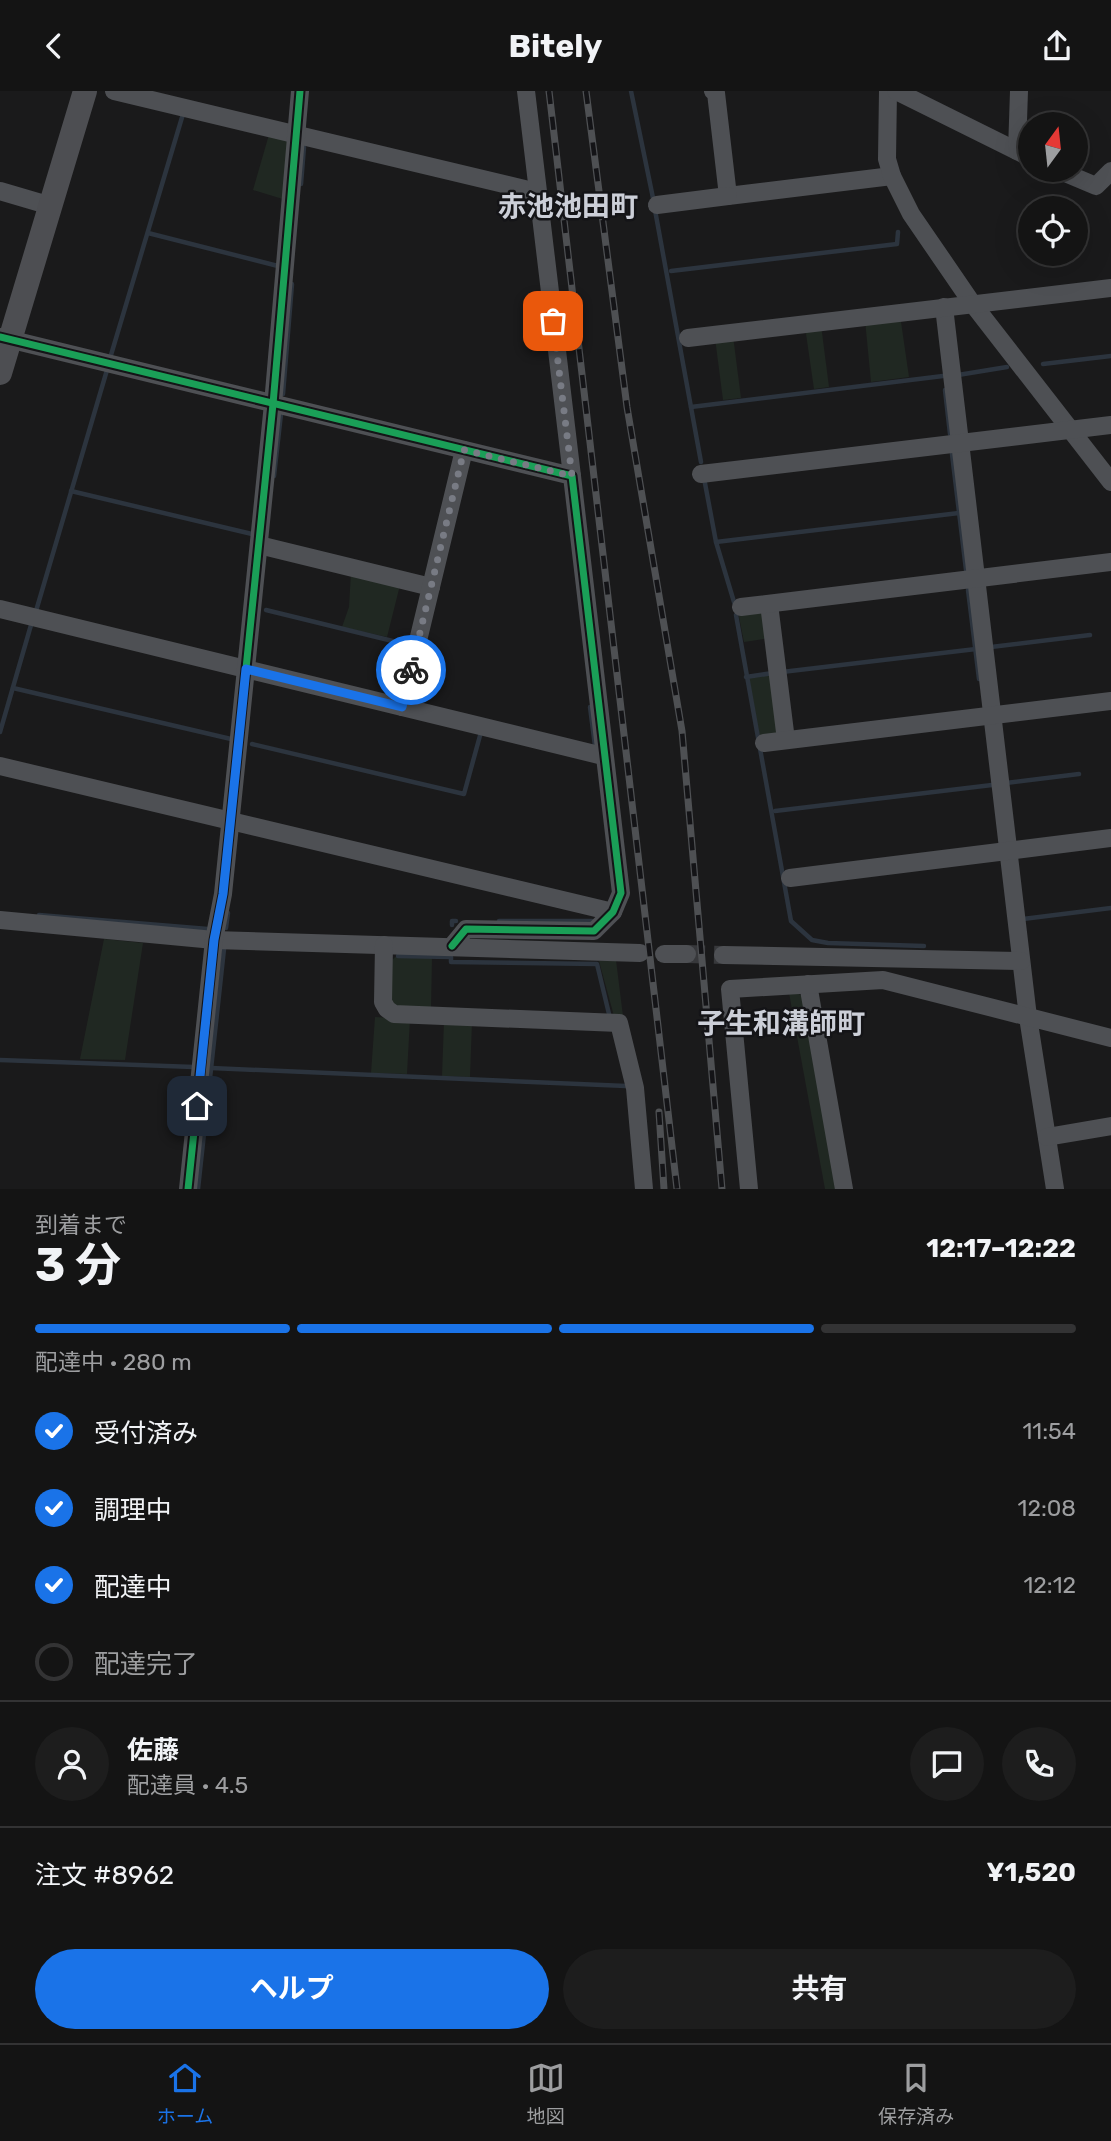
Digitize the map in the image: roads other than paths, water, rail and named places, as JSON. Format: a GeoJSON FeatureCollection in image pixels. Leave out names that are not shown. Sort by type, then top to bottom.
{"type":"FeatureCollection","features":[{"type":"Feature","properties":{"kind":"street"},"geometry":{"type":"LineString","coordinates":[[0,373],[5,338],[51,206],[85,91]]}},
{"type":"Feature","properties":{"kind":"street"},"geometry":{"type":"LineString","coordinates":[[114,91],[537,192]]}},
{"type":"Feature","properties":{"kind":"street"},"geometry":{"type":"LineString","coordinates":[[188,1189],[246,669],[273,404],[300,91]]}},
{"type":"Feature","properties":{"kind":"street"},"geometry":{"type":"LineString","coordinates":[[452,946],[466,929],[594,931],[613,912],[621,893],[526,91]]}},
{"type":"Feature","properties":{"kind":"street"},"geometry":{"type":"LineString","coordinates":[[713,91],[716,93],[728,196]]}},
{"type":"Feature","properties":{"kind":"street"},"geometry":{"type":"LineString","coordinates":[[888,91],[887,159],[892,176],[911,214],[972,303],[1111,482]]}},
{"type":"Feature","properties":{"kind":"street"},"geometry":{"type":"LineString","coordinates":[[896,91],[1018,151]]}},
{"type":"Feature","properties":{"kind":"street"},"geometry":{"type":"LineString","coordinates":[[1019,91],[1021,112]]}},
{"type":"Feature","properties":{"kind":"street"},"geometry":{"type":"LineString","coordinates":[[1086,182],[1096,186],[1111,171]]}},
{"type":"Feature","properties":{"kind":"street"},"geometry":{"type":"LineString","coordinates":[[657,205],[892,176]]}},
{"type":"Feature","properties":{"kind":"street"},"geometry":{"type":"LineString","coordinates":[[0,191],[51,206]]}},
{"type":"Feature","properties":{"kind":"street"},"geometry":{"type":"LineString","coordinates":[[688,338],[1111,288]]}},
{"type":"Feature","properties":{"kind":"street"},"geometry":{"type":"LineString","coordinates":[[944,307],[1028,1017],[1055,1189]]}},
{"type":"Feature","properties":{"kind":"street"},"geometry":{"type":"LineString","coordinates":[[5,338],[572,476]]}},
{"type":"Feature","properties":{"kind":"street"},"geometry":{"type":"LineString","coordinates":[[701,474],[1111,425]]}},
{"type":"Feature","properties":{"kind":"street"},"geometry":{"type":"LineString","coordinates":[[402,707],[464,450]]}},
{"type":"Feature","properties":{"kind":"street"},"geometry":{"type":"LineString","coordinates":[[258,545],[431,587]]}},
{"type":"Feature","properties":{"kind":"street"},"geometry":{"type":"LineString","coordinates":[[741,607],[1111,562]]}},
{"type":"Feature","properties":{"kind":"street"},"geometry":{"type":"LineString","coordinates":[[769,604],[786,740]]}},
{"type":"Feature","properties":{"kind":"street"},"geometry":{"type":"LineString","coordinates":[[0,609],[603,756]]}},
{"type":"Feature","properties":{"kind":"street"},"geometry":{"type":"LineString","coordinates":[[764,743],[1111,701]]}},
{"type":"Feature","properties":{"kind":"street"},"geometry":{"type":"LineString","coordinates":[[0,767],[613,912]]}},
{"type":"Feature","properties":{"kind":"street"},"geometry":{"type":"LineString","coordinates":[[790,878],[1111,838]]}},
{"type":"Feature","properties":{"kind":"street"},"geometry":{"type":"LineString","coordinates":[[0,920],[214,940],[640,953]]}},
{"type":"Feature","properties":{"kind":"street"},"geometry":{"type":"LineString","coordinates":[[384,945],[383,1002],[394,1014],[619,1023],[635,1088],[645,1189]]}},
{"type":"Feature","properties":{"kind":"street"},"geometry":{"type":"LineString","coordinates":[[664,954],[687,954]]}},
{"type":"Feature","properties":{"kind":"street"},"geometry":{"type":"LineString","coordinates":[[723,955],[1021,961]]}},
{"type":"Feature","properties":{"kind":"street"},"geometry":{"type":"LineString","coordinates":[[749,1189],[730,989],[883,980],[1111,1038]]}},
{"type":"Feature","properties":{"kind":"street"},"geometry":{"type":"LineString","coordinates":[[808,984],[844,1189]]}},
{"type":"Feature","properties":{"kind":"street"},"geometry":{"type":"LineString","coordinates":[[1047,1137],[1111,1126]]}},
{"type":"Feature","properties":{"kind":"waterway"},"geometry":{"type":"LineString","coordinates":[[631,91],[653,198]]}},
{"type":"Feature","properties":{"kind":"waterway"},"geometry":{"type":"LineString","coordinates":[[111,355],[183,114]]}},
{"type":"Feature","properties":{"kind":"waterway"},"geometry":{"type":"LineString","coordinates":[[301,184],[304,147]]}},
{"type":"Feature","properties":{"kind":"waterway"},"geometry":{"type":"LineString","coordinates":[[655,210],[701,462]]}},
{"type":"Feature","properties":{"kind":"waterway"},"geometry":{"type":"LineString","coordinates":[[671,271],[897,244],[898,232]]}},
{"type":"Feature","properties":{"kind":"waterway"},"geometry":{"type":"LineString","coordinates":[[148,233],[278,266]]}},
{"type":"Feature","properties":{"kind":"waterway"},"geometry":{"type":"LineString","coordinates":[[283,394],[292,284]]}},
{"type":"Feature","properties":{"kind":"waterway"},"geometry":{"type":"LineString","coordinates":[[1043,364],[1111,356]]}},
{"type":"Feature","properties":{"kind":"waterway"},"geometry":{"type":"LineString","coordinates":[[958,375],[1007,367]]}},
{"type":"Feature","properties":{"kind":"waterway"},"geometry":{"type":"LineString","coordinates":[[36,611],[107,370]]}},
{"type":"Feature","properties":{"kind":"waterway"},"geometry":{"type":"LineString","coordinates":[[691,407],[943,376]]}},
{"type":"Feature","properties":{"kind":"waterway"},"geometry":{"type":"LineString","coordinates":[[945,390],[950,434]]}},
{"type":"Feature","properties":{"kind":"waterway"},"geometry":{"type":"LineString","coordinates":[[274,476],[281,414]]}},
{"type":"Feature","properties":{"kind":"waterway"},"geometry":{"type":"LineString","coordinates":[[952,454],[966,570]]}},
{"type":"Feature","properties":{"kind":"waterway"},"geometry":{"type":"LineString","coordinates":[[704,478],[716,542],[734,602]]}},
{"type":"Feature","properties":{"kind":"waterway"},"geometry":{"type":"LineString","coordinates":[[71,491],[252,534]]}},
{"type":"Feature","properties":{"kind":"waterway"},"geometry":{"type":"LineString","coordinates":[[716,542],[959,513]]}},
{"type":"Feature","properties":{"kind":"waterway"},"geometry":{"type":"LineString","coordinates":[[968,590],[979,679]]}},
{"type":"Feature","properties":{"kind":"waterway"},"geometry":{"type":"LineString","coordinates":[[266,610],[413,646]]}},
{"type":"Feature","properties":{"kind":"waterway"},"geometry":{"type":"LineString","coordinates":[[736,615],[791,921],[812,940],[828,943],[924,946]]}},
{"type":"Feature","properties":{"kind":"waterway"},"geometry":{"type":"LineString","coordinates":[[0,732],[31,625]]}},
{"type":"Feature","properties":{"kind":"waterway"},"geometry":{"type":"LineString","coordinates":[[991,647],[1090,635]]}},
{"type":"Feature","properties":{"kind":"waterway"},"geometry":{"type":"LineString","coordinates":[[782,672],[976,649]]}},
{"type":"Feature","properties":{"kind":"waterway"},"geometry":{"type":"LineString","coordinates":[[746,677],[773,673]]}},
{"type":"Feature","properties":{"kind":"waterway"},"geometry":{"type":"LineString","coordinates":[[13,688],[231,739]]}},
{"type":"Feature","properties":{"kind":"waterway"},"geometry":{"type":"LineString","coordinates":[[590,707],[595,746]]}},
{"type":"Feature","properties":{"kind":"waterway"},"geometry":{"type":"LineString","coordinates":[[252,744],[464,794],[481,732]]}},
{"type":"Feature","properties":{"kind":"waterway"},"geometry":{"type":"LineString","coordinates":[[1006,783],[1079,774]]}},
{"type":"Feature","properties":{"kind":"waterway"},"geometry":{"type":"LineString","coordinates":[[775,811],[992,785]]}},
{"type":"Feature","properties":{"kind":"waterway"},"geometry":{"type":"LineString","coordinates":[[1023,919],[1111,908]]}},
{"type":"Feature","properties":{"kind":"waterway"},"geometry":{"type":"LineString","coordinates":[[226,928],[228,913]]}},
{"type":"Feature","properties":{"kind":"waterway"},"geometry":{"type":"LineString","coordinates":[[39,915],[208,929]]}},
{"type":"Feature","properties":{"kind":"waterway"},"geometry":{"type":"LineString","coordinates":[[452,925],[452,921],[456,921]]}},
{"type":"Feature","properties":{"kind":"waterway"},"geometry":{"type":"LineString","coordinates":[[499,921],[592,921]]}},
{"type":"Feature","properties":{"kind":"waterway"},"geometry":{"type":"LineString","coordinates":[[198,1189],[224,949]]}},
{"type":"Feature","properties":{"kind":"waterway"},"geometry":{"type":"LineString","coordinates":[[398,956],[451,957],[451,962],[597,964],[609,1014]]}},
{"type":"Feature","properties":{"kind":"waterway"},"geometry":{"type":"LineString","coordinates":[[0,1060],[194,1067]]}},
{"type":"Feature","properties":{"kind":"waterway"},"geometry":{"type":"LineString","coordinates":[[211,1068],[626,1086]]}},
{"type":"Feature","properties":{"kind":"tunnel"},"geometry":{"type":"LineString","coordinates":[[687,954],[723,955]]}},
{"type":"Feature","properties":{"kind":"railway"},"geometry":{"type":"LineString","coordinates":[[549,91],[677,1189]]}},
{"type":"Feature","properties":{"kind":"railway"},"geometry":{"type":"LineString","coordinates":[[586,91],[627,407],[682,731],[722,1189]]}},
{"type":"Feature","properties":{"kind":"railway"},"geometry":{"type":"LineString","coordinates":[[659,1112],[664,1189]]}},
{"type":"Feature","properties":{"kind":"district","name":"赤池池田町"},"geometry":{"type":"Point","coordinates":[568,206]}},
{"type":"Feature","properties":{"kind":"district","name":"子生和溝師町"},"geometry":{"type":"Point","coordinates":[781,1023]}}]}
